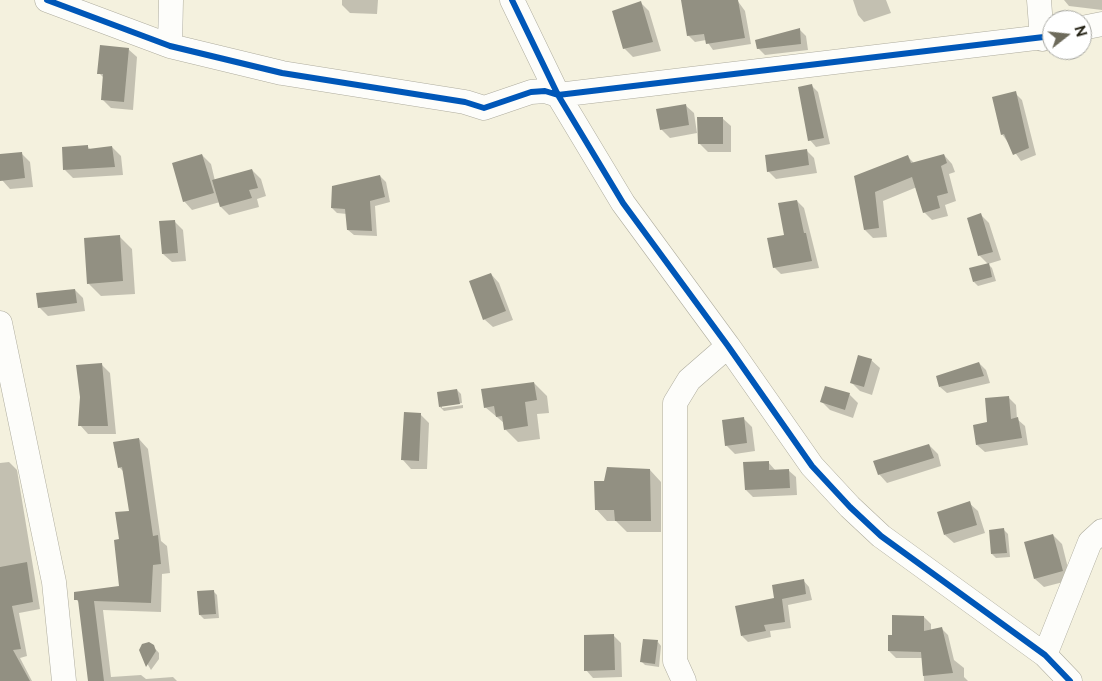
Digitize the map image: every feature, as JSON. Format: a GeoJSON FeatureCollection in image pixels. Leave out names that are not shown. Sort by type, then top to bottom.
{"type":"FeatureCollection","features":[{"type":"Feature","properties":{"kind":"street"},"geometry":{"type":"LineString","coordinates":[[47,0],[170,46],[282,73],[464,102],[484,108],[531,92],[544,91],[558,95],[1042,39]]}},
{"type":"Feature","properties":{"kind":"street"},"geometry":{"type":"LineString","coordinates":[[170,46],[171,0]]}},
{"type":"Feature","properties":{"kind":"street"},"geometry":{"type":"LineString","coordinates":[[512,0],[558,95],[716,357],[812,466],[850,507],[881,536],[1045,655],[1070,681]]}},
{"type":"Feature","properties":{"kind":"street"},"geometry":{"type":"LineString","coordinates":[[1039,0],[1042,14]]}},
{"type":"Feature","properties":{"kind":"street"},"geometry":{"type":"LineString","coordinates":[[0,323],[54,582],[64,681]]}},
{"type":"Feature","properties":{"kind":"street"},"geometry":{"type":"LineString","coordinates":[[684,681],[675,661],[675,403],[689,380],[716,357]]}},
{"type":"Feature","properties":{"kind":"street"},"geometry":{"type":"LineString","coordinates":[[1045,655],[1087,548],[1102,531]]}},
{"type":"Feature","properties":{"kind":"building"},"geometry":{"type":"Polygon","coordinates":[[[681,0],[738,0],[745,38],[706,44],[704,34],[687,36],[681,0]]]}},
{"type":"Feature","properties":{"kind":"building"},"geometry":{"type":"Polygon","coordinates":[[[641,1],[653,42],[623,49],[612,11],[641,1]]]}},
{"type":"Feature","properties":{"kind":"building"},"geometry":{"type":"Polygon","coordinates":[[[800,28],[801,44],[757,49],[755,40],[800,28]]]}},
{"type":"Feature","properties":{"kind":"building"},"geometry":{"type":"Polygon","coordinates":[[[100,45],[129,48],[124,102],[101,100],[103,74],[97,74],[100,45]]]}},
{"type":"Feature","properties":{"kind":"building"},"geometry":{"type":"Polygon","coordinates":[[[812,84],[824,138],[808,141],[798,87],[812,84]]]}},
{"type":"Feature","properties":{"kind":"building"},"geometry":{"type":"Polygon","coordinates":[[[1016,91],[1029,148],[1013,155],[1004,134],[1001,135],[992,97],[1016,91]]]}},
{"type":"Feature","properties":{"kind":"building"},"geometry":{"type":"Polygon","coordinates":[[[686,104],[689,125],[660,130],[656,109],[686,104]]]}},
{"type":"Feature","properties":{"kind":"building"},"geometry":{"type":"Polygon","coordinates":[[[697,117],[723,117],[723,144],[698,144],[697,117]]]}},
{"type":"Feature","properties":{"kind":"building"},"geometry":{"type":"Polygon","coordinates":[[[88,145],[88,149],[112,146],[115,167],[63,170],[62,147],[88,145]]]}},
{"type":"Feature","properties":{"kind":"building"},"geometry":{"type":"Polygon","coordinates":[[[807,149],[809,165],[767,172],[765,155],[807,149]]]}},
{"type":"Feature","properties":{"kind":"building"},"geometry":{"type":"Polygon","coordinates":[[[22,152],[25,178],[0,181],[0,154],[22,152]]]}},
{"type":"Feature","properties":{"kind":"building"},"geometry":{"type":"Polygon","coordinates":[[[202,154],[214,193],[183,202],[172,163],[202,154]]]}},
{"type":"Feature","properties":{"kind":"building"},"geometry":{"type":"Polygon","coordinates":[[[944,154],[947,163],[941,166],[948,193],[937,196],[940,208],[923,213],[912,177],[875,192],[879,228],[864,230],[854,176],[908,155],[911,163],[944,154]]]}},
{"type":"Feature","properties":{"kind":"building"},"geometry":{"type":"Polygon","coordinates":[[[252,169],[258,188],[249,190],[252,198],[220,207],[212,180],[252,169]]]}},
{"type":"Feature","properties":{"kind":"building"},"geometry":{"type":"Polygon","coordinates":[[[380,175],[385,197],[370,201],[372,231],[347,230],[345,209],[331,208],[332,186],[380,175]]]}},
{"type":"Feature","properties":{"kind":"building"},"geometry":{"type":"Polygon","coordinates":[[[797,200],[812,261],[773,268],[767,238],[784,235],[778,203],[797,200]]]}},
{"type":"Feature","properties":{"kind":"building"},"geometry":{"type":"Polygon","coordinates":[[[981,213],[993,252],[978,256],[967,218],[981,213]]]}},
{"type":"Feature","properties":{"kind":"building"},"geometry":{"type":"Polygon","coordinates":[[[175,220],[178,253],[162,254],[159,221],[175,220]]]}},
{"type":"Feature","properties":{"kind":"building"},"geometry":{"type":"Polygon","coordinates":[[[120,235],[123,281],[87,284],[84,238],[120,235]]]}},
{"type":"Feature","properties":{"kind":"building"},"geometry":{"type":"Polygon","coordinates":[[[989,263],[992,277],[973,282],[969,268],[989,263]]]}},
{"type":"Feature","properties":{"kind":"building"},"geometry":{"type":"Polygon","coordinates":[[[491,273],[506,311],[483,320],[469,281],[491,273]]]}},
{"type":"Feature","properties":{"kind":"building"},"geometry":{"type":"Polygon","coordinates":[[[75,289],[77,303],[38,308],[36,293],[75,289]]]}},
{"type":"Feature","properties":{"kind":"building"},"geometry":{"type":"Polygon","coordinates":[[[858,355],[872,359],[864,387],[850,383],[858,355]]]}},
{"type":"Feature","properties":{"kind":"building"},"geometry":{"type":"Polygon","coordinates":[[[979,362],[984,376],[939,387],[936,376],[979,362]]]}},
{"type":"Feature","properties":{"kind":"building"},"geometry":{"type":"Polygon","coordinates":[[[102,363],[108,426],[78,426],[80,397],[76,365],[102,363]]]}},
{"type":"Feature","properties":{"kind":"building"},"geometry":{"type":"Polygon","coordinates":[[[534,382],[537,400],[525,402],[528,426],[504,430],[502,416],[496,417],[494,406],[484,408],[481,389],[534,382]]]}},
{"type":"Feature","properties":{"kind":"building"},"geometry":{"type":"Polygon","coordinates":[[[825,386],[850,393],[845,410],[820,402],[825,386]]]}},
{"type":"Feature","properties":{"kind":"building"},"geometry":{"type":"Polygon","coordinates":[[[457,389],[460,404],[439,407],[437,392],[457,389]]]}},
{"type":"Feature","properties":{"kind":"building"},"geometry":{"type":"Polygon","coordinates":[[[1009,396],[1011,419],[1018,417],[1022,438],[976,445],[973,425],[987,422],[985,398],[1009,396]]]}},
{"type":"Feature","properties":{"kind":"building"},"geometry":{"type":"Polygon","coordinates":[[[404,412],[421,413],[419,461],[401,460],[404,412]]]}},
{"type":"Feature","properties":{"kind":"building"},"geometry":{"type":"Polygon","coordinates":[[[744,417],[747,443],[725,446],[722,420],[744,417]]]}},
{"type":"Feature","properties":{"kind":"building"},"geometry":{"type":"Polygon","coordinates":[[[139,438],[153,536],[158,535],[161,564],[153,565],[151,603],[94,601],[104,681],[88,681],[78,600],[74,600],[74,592],[119,586],[114,540],[119,539],[115,512],[129,511],[122,467],[118,468],[113,442],[139,438]]]}},
{"type":"Feature","properties":{"kind":"building"},"geometry":{"type":"Polygon","coordinates":[[[929,444],[934,458],[878,475],[873,461],[929,444]]]}},
{"type":"Feature","properties":{"kind":"building"},"geometry":{"type":"Polygon","coordinates":[[[769,461],[769,470],[789,469],[790,488],[745,490],[743,462],[769,461]]]}},
{"type":"Feature","properties":{"kind":"building"},"geometry":{"type":"Polygon","coordinates":[[[607,467],[650,469],[651,521],[615,521],[614,510],[595,510],[594,481],[604,481],[607,467]]]}},
{"type":"Feature","properties":{"kind":"building"},"geometry":{"type":"Polygon","coordinates":[[[970,501],[977,525],[944,535],[937,512],[970,501]]]}},
{"type":"Feature","properties":{"kind":"building"},"geometry":{"type":"Polygon","coordinates":[[[1004,528],[1007,553],[991,554],[989,530],[1004,528]]]}},
{"type":"Feature","properties":{"kind":"building"},"geometry":{"type":"Polygon","coordinates":[[[1053,534],[1063,571],[1034,579],[1024,542],[1053,534]]]}},
{"type":"Feature","properties":{"kind":"building"},"geometry":{"type":"Polygon","coordinates":[[[27,562],[33,602],[12,606],[21,649],[13,650],[30,681],[0,681],[0,567],[27,562]]]}},
{"type":"Feature","properties":{"kind":"building"},"geometry":{"type":"Polygon","coordinates":[[[804,579],[806,594],[782,599],[785,622],[764,625],[766,631],[741,636],[735,606],[774,598],[772,585],[804,579]]]}},
{"type":"Feature","properties":{"kind":"building"},"geometry":{"type":"Polygon","coordinates":[[[214,590],[216,614],[199,615],[197,591],[214,590]]]}},
{"type":"Feature","properties":{"kind":"building"},"geometry":{"type":"Polygon","coordinates":[[[892,615],[924,616],[924,631],[942,627],[953,673],[923,676],[921,652],[888,651],[888,635],[892,635],[892,615]]]}},
{"type":"Feature","properties":{"kind":"building"},"geometry":{"type":"Polygon","coordinates":[[[614,634],[615,670],[584,671],[584,635],[614,634]]]}},
{"type":"Feature","properties":{"kind":"building"},"geometry":{"type":"Polygon","coordinates":[[[643,639],[658,640],[655,664],[640,662],[643,639]]]}},
{"type":"Feature","properties":{"kind":"building"},"geometry":{"type":"Polygon","coordinates":[[[149,642],[154,645],[156,651],[146,667],[139,650],[142,644],[149,642]]]}},
{"type":"Feature","properties":{"kind":"cycle path"},"geometry":{"type":"LineString","coordinates":[[47,0],[170,46],[282,73],[465,102],[484,108],[531,92],[545,91],[558,95],[1042,37]]}},
{"type":"Feature","properties":{"kind":"cycle path"},"geometry":{"type":"LineString","coordinates":[[512,0],[558,95],[623,203],[728,346],[812,466],[850,507],[881,536],[1045,655],[1070,681]]}}]}
